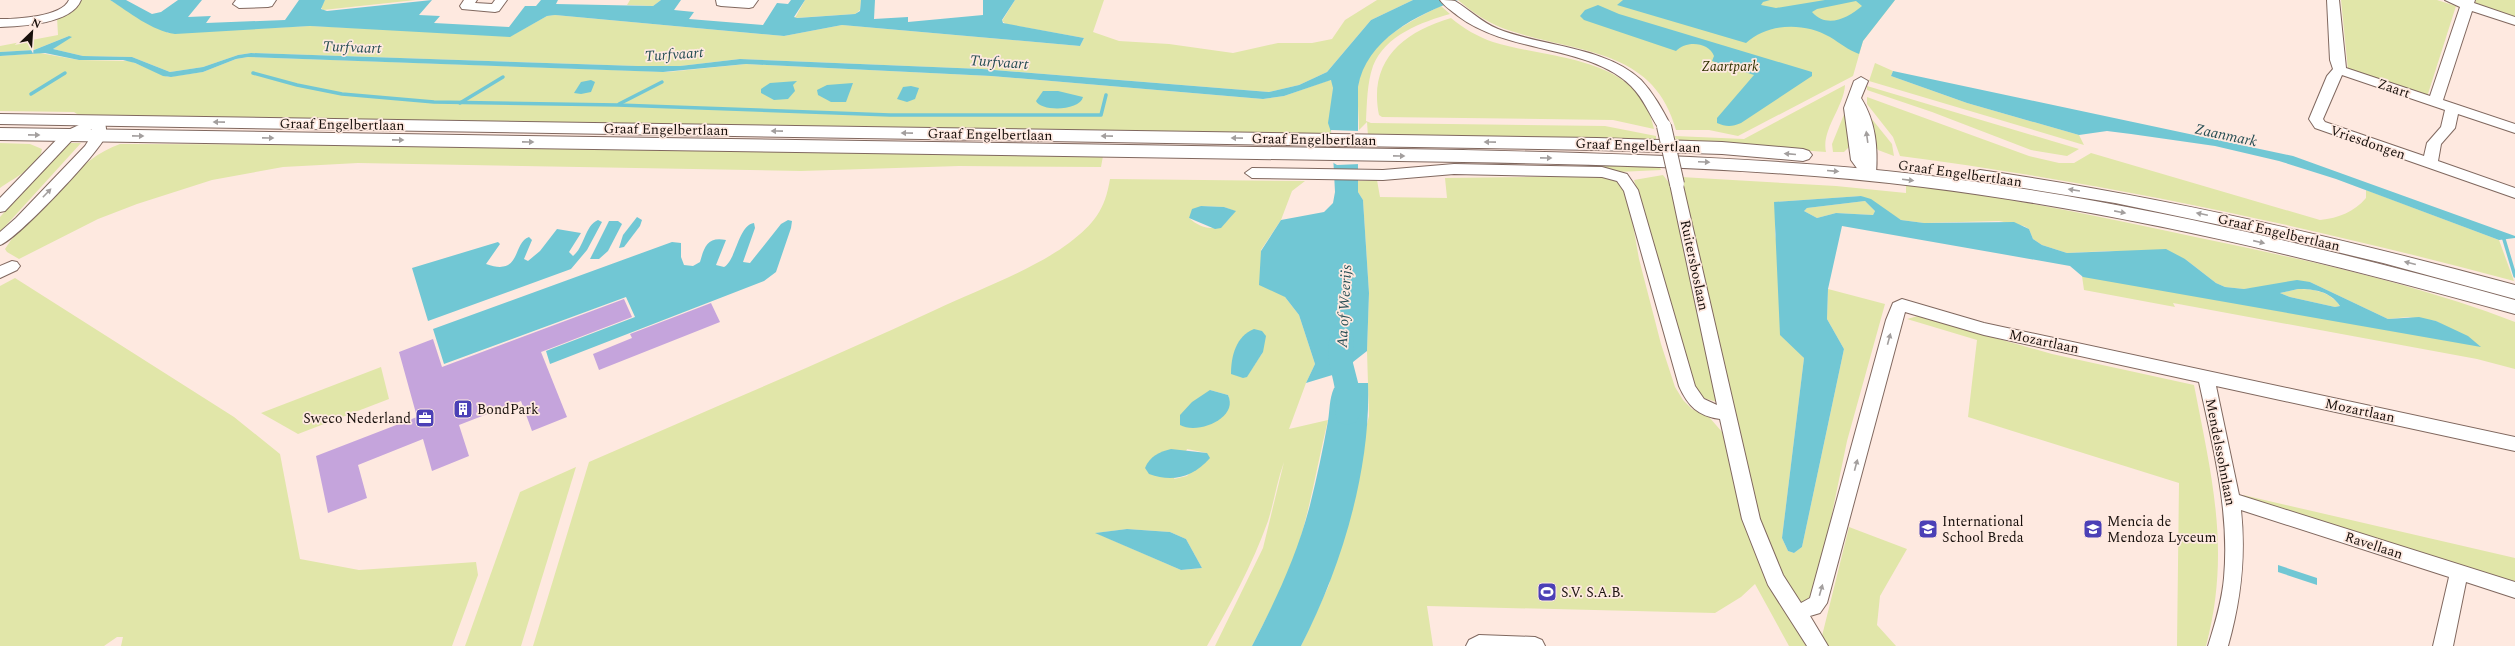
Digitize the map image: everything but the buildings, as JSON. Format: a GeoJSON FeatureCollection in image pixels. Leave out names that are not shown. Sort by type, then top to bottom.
{"type":"FeatureCollection","features":[{"type":"Feature","properties":{"kind":"main road","name":"Graaf Engelbertlaan"},"geometry":{"type":"LineString","coordinates":[[0,119],[98,128],[1360,147],[1684,161],[1805,169],[1866,166],[2012,180],[2104,195],[2259,226],[2448,273],[2515,292]]}},
{"type":"Feature","properties":{"kind":"main road","name":"Graaf Engelbertlaan"},"geometry":{"type":"LineString","coordinates":[[0,134],[69,135],[98,128]]}},
{"type":"Feature","properties":{"kind":"main road","name":"Graaf Engelbertlaan"},"geometry":{"type":"LineString","coordinates":[[1866,166],[2017,195],[2118,212],[2221,233],[2407,277],[2515,307]]}},
{"type":"Feature","properties":{"kind":"main road"},"geometry":{"type":"LineString","coordinates":[[2448,273],[2515,285]]}},
{"type":"Feature","properties":{"kind":"main road"},"geometry":{"type":"LineString","coordinates":[[2407,277],[2515,319]]}},
{"type":"Feature","properties":{"kind":"street"},"geometry":{"type":"LineString","coordinates":[[0,22],[48,18],[67,10],[73,5],[75,0]]}},
{"type":"Feature","properties":{"kind":"street"},"geometry":{"type":"LineString","coordinates":[[242,0],[239,4],[268,3],[270,0]]}},
{"type":"Feature","properties":{"kind":"street"},"geometry":{"type":"LineString","coordinates":[[471,0],[466,6],[495,8],[502,0]]}},
{"type":"Feature","properties":{"kind":"street"},"geometry":{"type":"LineString","coordinates":[[722,0],[721,2],[749,4],[752,0]]}},
{"type":"Feature","properties":{"kind":"street"},"geometry":{"type":"LineString","coordinates":[[2333,0],[2340,70]]}},
{"type":"Feature","properties":{"kind":"street"},"geometry":{"type":"LineString","coordinates":[[2452,0],[2468,3],[2515,21]]}},
{"type":"Feature","properties":{"kind":"street"},"geometry":{"type":"LineString","coordinates":[[2435,102],[2468,3]]}},
{"type":"Feature","properties":{"kind":"street","name":"Ruitersboslaan"},"geometry":{"type":"LineString","coordinates":[[1451,4],[1467,17],[1499,34],[1592,59],[1625,74],[1646,91],[1658,110],[1664,126],[1727,413],[1756,534],[1769,568],[1795,613],[1818,646]]}},
{"type":"Feature","properties":{"kind":"street","name":"Zaart"},"geometry":{"type":"LineString","coordinates":[[2340,70],[2515,129]]}},
{"type":"Feature","properties":{"kind":"street","name":"Vriesdongen"},"geometry":{"type":"LineString","coordinates":[[2340,70],[2334,76],[2316,119],[2318,123],[2515,193]]}},
{"type":"Feature","properties":{"kind":"street"},"geometry":{"type":"LineString","coordinates":[[1860,81],[1855,99],[1863,110],[1866,166]]}},
{"type":"Feature","properties":{"kind":"street"},"geometry":{"type":"LineString","coordinates":[[2430,164],[2434,143],[2448,128],[2452,108]]}},
{"type":"Feature","properties":{"kind":"street"},"geometry":{"type":"LineString","coordinates":[[0,240],[21,222],[72,167],[98,128]]}},
{"type":"Feature","properties":{"kind":"street"},"geometry":{"type":"LineString","coordinates":[[0,207],[69,135]]}},
{"type":"Feature","properties":{"kind":"street","name":"Graaf Engelbertlaan"},"geometry":{"type":"LineString","coordinates":[[1252,173],[1358,175],[1454,169],[1602,172],[1622,177],[1631,190],[1687,386],[1694,402],[1709,412],[1727,413]]}},
{"type":"Feature","properties":{"kind":"street"},"geometry":{"type":"LineString","coordinates":[[0,259],[12,266],[0,273]]}},
{"type":"Feature","properties":{"kind":"street","name":"Mozartlaan"},"geometry":{"type":"LineString","coordinates":[[1795,613],[1814,607],[1818,603],[1894,320],[1899,307],[1907,305],[1984,329],[2515,444]]}},
{"type":"Feature","properties":{"kind":"street","name":"Mendelssohnlaan"},"geometry":{"type":"LineString","coordinates":[[2206,376],[2233,500],[2235,560],[2233,593],[2225,627],[2218,646]]}},
{"type":"Feature","properties":{"kind":"street","name":"Ravellaan"},"geometry":{"type":"LineString","coordinates":[[2233,500],[2515,590]]}},
{"type":"Feature","properties":{"kind":"street"},"geometry":{"type":"LineString","coordinates":[[2443,646],[2459,573]]}},
{"type":"Feature","properties":{"kind":"street"},"geometry":{"type":"LineString","coordinates":[[1476,646],[1480,644],[1534,646]]}},
{"type":"Feature","properties":{"kind":"green space"},"geometry":{"type":"Polygon","coordinates":[[[80,0],[110,0],[168,33],[310,26],[513,35],[547,16],[555,15],[784,36],[842,25],[1080,46],[1084,38],[1006,24],[1002,21],[1015,0],[1104,0],[1093,32],[1119,41],[1169,44],[1233,53],[1278,43],[1312,43],[1332,39],[1345,20],[1377,0],[1413,0],[1371,20],[1327,72],[1299,85],[1269,92],[982,69],[740,59],[680,66],[638,66],[251,53],[238,55],[203,67],[170,72],[132,57],[83,56],[53,49],[69,36],[34,50],[0,52],[0,46],[58,35],[57,17],[73,9],[80,0]]]}},
{"type":"Feature","properties":{"kind":"green space"},"geometry":{"type":"Polygon","coordinates":[[[325,0],[416,0],[323,10],[321,7],[325,0]]]}},
{"type":"Feature","properties":{"kind":"green space"},"geometry":{"type":"Polygon","coordinates":[[[630,0],[661,0],[653,6],[627,5],[630,0]]]}},
{"type":"Feature","properties":{"kind":"green space"},"geometry":{"type":"Polygon","coordinates":[[[805,0],[861,0],[860,10],[855,14],[795,18],[805,0]]]}},
{"type":"Feature","properties":{"kind":"green space","name":"Zaartpark"},"geometry":{"type":"Polygon","coordinates":[[[1458,0],[1895,0],[1863,41],[1853,76],[1738,136],[1709,130],[1676,130],[1665,103],[1650,83],[1632,68],[1610,58],[1586,50],[1536,38],[1496,25],[1483,18],[1458,0]]]}},
{"type":"Feature","properties":{"kind":"green space"},"geometry":{"type":"Polygon","coordinates":[[[2341,0],[2437,0],[2456,6],[2427,97],[2348,70],[2341,0]]]}},
{"type":"Feature","properties":{"kind":"green space"},"geometry":{"type":"Polygon","coordinates":[[[2476,0],[2515,0],[2515,18],[2474,5],[2476,0]]]}},
{"type":"Feature","properties":{"kind":"green space"},"geometry":{"type":"Polygon","coordinates":[[[1441,6],[1450,14],[1428,21],[1406,31],[1386,46],[1379,55],[1373,66],[1370,79],[1366,121],[1371,123],[1605,126],[1656,136],[1656,140],[1368,136],[1367,122],[1359,130],[1358,87],[1361,72],[1368,59],[1377,47],[1388,37],[1401,28],[1441,6]]]}},
{"type":"Feature","properties":{"kind":"green space"},"geometry":{"type":"Polygon","coordinates":[[[1451,18],[1471,32],[1493,42],[1590,64],[1612,74],[1631,87],[1645,105],[1654,129],[1613,120],[1382,117],[1379,115],[1377,96],[1379,79],[1384,64],[1404,41],[1418,31],[1451,18]]]}},
{"type":"Feature","properties":{"kind":"green space"},"geometry":{"type":"Polygon","coordinates":[[[40,53],[79,60],[130,61],[168,77],[203,72],[236,59],[248,57],[668,72],[746,64],[991,76],[1263,99],[1284,96],[1330,80],[1333,81],[1332,135],[80,116],[74,112],[0,111],[0,56],[40,53]]]}},
{"type":"Feature","properties":{"kind":"green space"},"geometry":{"type":"Polygon","coordinates":[[[1875,63],[1893,71],[1891,76],[1967,103],[2079,135],[2084,145],[1869,81],[1875,63]]]}},
{"type":"Feature","properties":{"kind":"green space"},"geometry":{"type":"Polygon","coordinates":[[[1845,85],[1841,102],[1827,135],[1825,144],[1826,152],[1676,141],[1675,136],[1744,139],[1845,85]]]}},
{"type":"Feature","properties":{"kind":"green space"},"geometry":{"type":"Polygon","coordinates":[[[1867,86],[2079,149],[2067,156],[2031,150],[1932,112],[1867,90],[1867,86]]]}},
{"type":"Feature","properties":{"kind":"green space"},"geometry":{"type":"Polygon","coordinates":[[[1867,97],[2029,156],[2059,163],[2074,163],[2091,153],[2320,220],[2334,218],[2351,211],[2366,198],[2366,190],[2499,240],[2514,281],[2362,242],[2209,208],[2055,179],[1900,156],[1893,137],[1867,104],[1867,97]]]}},
{"type":"Feature","properties":{"kind":"green space"},"geometry":{"type":"Polygon","coordinates":[[[1845,112],[1849,147],[1844,152],[1833,152],[1832,144],[1845,112]]]}},
{"type":"Feature","properties":{"kind":"green space"},"geometry":{"type":"Polygon","coordinates":[[[1867,113],[1892,144],[1894,156],[1878,150],[1873,142],[1867,113]]]}},
{"type":"Feature","properties":{"kind":"green space"},"geometry":{"type":"Polygon","coordinates":[[[0,143],[30,144],[42,149],[40,155],[31,166],[0,188],[0,143]]]}},
{"type":"Feature","properties":{"kind":"green space"},"geometry":{"type":"Polygon","coordinates":[[[66,143],[81,143],[0,232],[0,217],[66,143]]]}},
{"type":"Feature","properties":{"kind":"green space"},"geometry":{"type":"Polygon","coordinates":[[[120,144],[406,145],[1103,156],[1101,167],[959,166],[801,171],[358,163],[283,167],[212,180],[137,204],[98,219],[19,259],[7,252],[5,249],[11,240],[61,186],[90,160],[120,144]]]}},
{"type":"Feature","properties":{"kind":"green space"},"geometry":{"type":"Polygon","coordinates":[[[1601,164],[1660,167],[1661,170],[1618,172],[1602,169],[1601,164]]]}},
{"type":"Feature","properties":{"kind":"green space"},"geometry":{"type":"Polygon","coordinates":[[[1663,175],[1670,184],[1717,402],[1700,397],[1688,371],[1634,180],[1663,175]]]}},
{"type":"Feature","properties":{"kind":"green space"},"geometry":{"type":"Polygon","coordinates":[[[1601,176],[1616,180],[1627,191],[1639,259],[1661,344],[1675,387],[1683,400],[1692,409],[1709,417],[1723,433],[1746,528],[1755,553],[1764,575],[1806,646],[1789,646],[1755,584],[1741,597],[1715,613],[1427,606],[1433,646],[1301,646],[1329,585],[1369,416],[1367,351],[1369,293],[1363,200],[1358,192],[1358,181],[1377,180],[1380,197],[1447,198],[1445,178],[1601,176]]]}},
{"type":"Feature","properties":{"kind":"green space"},"geometry":{"type":"Polygon","coordinates":[[[1681,177],[1836,186],[1906,193],[1906,185],[1980,195],[2090,215],[2319,264],[2398,284],[2477,308],[2515,322],[2515,369],[2477,359],[2173,303],[2175,307],[2084,290],[2082,276],[2480,346],[2436,321],[2408,317],[2388,319],[2310,282],[2244,289],[2225,287],[2216,283],[2185,259],[2109,251],[2067,253],[2042,245],[2033,239],[2029,229],[2024,226],[1999,221],[1924,223],[1901,220],[1861,196],[1775,202],[1775,234],[1798,351],[1804,358],[1782,538],[1788,551],[1794,553],[1802,547],[1844,349],[1827,319],[1828,289],[1885,304],[1847,441],[1814,601],[1801,603],[1790,591],[1759,517],[1681,177]]]}},
{"type":"Feature","properties":{"kind":"green space"},"geometry":{"type":"Polygon","coordinates":[[[1110,179],[1305,181],[1292,191],[1281,220],[1261,250],[1285,297],[1299,315],[1315,364],[1306,383],[1289,429],[1328,420],[1309,505],[1291,568],[1252,646],[1215,646],[1263,548],[1284,462],[1262,538],[1240,585],[1207,646],[533,646],[589,462],[849,349],[1022,271],[1055,253],[1078,236],[1092,223],[1101,208],[1108,190],[1110,179]],[[1201,206],[1189,218],[1202,226],[1214,228],[1225,222],[1235,211],[1224,207],[1201,206]],[[1263,352],[1236,376],[1247,376],[1263,352]],[[1210,390],[1220,418],[1228,407],[1228,395],[1210,390]],[[1187,449],[1174,479],[1187,476],[1207,453],[1187,449]],[[1127,529],[1096,533],[1181,570],[1202,568],[1186,539],[1170,532],[1127,529]]]}},
{"type":"Feature","properties":{"kind":"green space"},"geometry":{"type":"Polygon","coordinates":[[[1865,201],[1875,211],[1873,215],[1836,213],[1817,218],[1804,211],[1807,208],[1865,201]]]}},
{"type":"Feature","properties":{"kind":"green space"},"geometry":{"type":"Polygon","coordinates":[[[15,278],[234,417],[280,454],[300,559],[359,570],[476,562],[478,575],[452,646],[121,646],[123,637],[117,637],[104,646],[0,646],[0,286],[15,278]]]}},
{"type":"Feature","properties":{"kind":"green space"},"geometry":{"type":"Polygon","coordinates":[[[2298,289],[2327,294],[2340,306],[2335,307],[2290,297],[2280,293],[2298,289]]]}},
{"type":"Feature","properties":{"kind":"green space"},"geometry":{"type":"Polygon","coordinates":[[[1918,316],[2052,354],[2194,385],[2212,484],[2218,547],[2217,579],[2213,612],[2206,646],[2177,646],[2179,483],[1968,417],[1977,340],[1907,319],[1918,316]]]}},
{"type":"Feature","properties":{"kind":"green space"},"geometry":{"type":"Polygon","coordinates":[[[381,367],[389,399],[298,434],[261,413],[381,367]]]}},
{"type":"Feature","properties":{"kind":"green space"},"geometry":{"type":"Polygon","coordinates":[[[576,467],[521,646],[465,646],[520,492],[576,467]]]}},
{"type":"Feature","properties":{"kind":"green space"},"geometry":{"type":"Polygon","coordinates":[[[2243,495],[2515,558],[2515,584],[2248,500],[2243,495]]]}},
{"type":"Feature","properties":{"kind":"green space"},"geometry":{"type":"Polygon","coordinates":[[[1849,527],[1907,549],[1880,596],[1877,625],[1896,646],[1827,646],[1821,640],[1849,527]]]}},
{"type":"Feature","properties":{"kind":"water"},"geometry":{"type":"Polygon","coordinates":[[[110,0],[126,0],[152,14],[161,12],[178,0],[202,0],[188,17],[211,16],[206,23],[285,20],[299,0],[325,0],[321,9],[327,11],[432,0],[419,15],[440,16],[434,23],[509,27],[525,6],[536,6],[541,0],[558,0],[556,4],[653,6],[661,0],[681,0],[674,10],[694,12],[689,19],[763,25],[777,3],[788,4],[791,0],[805,0],[794,17],[797,18],[855,14],[860,11],[861,0],[875,0],[874,19],[908,17],[908,22],[983,15],[983,0],[1015,0],[1002,20],[1003,23],[1084,38],[1080,46],[842,25],[784,36],[555,15],[547,16],[510,37],[310,26],[175,34],[149,25],[110,0]]]}},
{"type":"Feature","properties":{"kind":"water"},"geometry":{"type":"Polygon","coordinates":[[[1413,0],[1458,0],[1410,21],[1382,43],[1371,56],[1363,70],[1358,87],[1358,192],[1363,200],[1369,293],[1367,351],[1339,373],[1306,383],[1315,364],[1299,315],[1285,297],[1259,285],[1261,251],[1281,220],[1324,212],[1333,203],[1335,192],[1332,135],[1328,123],[1333,88],[1331,80],[1284,96],[1263,99],[991,76],[746,64],[663,72],[248,57],[236,59],[203,72],[171,77],[163,76],[135,63],[123,60],[79,60],[45,53],[0,56],[0,52],[34,50],[69,36],[72,37],[53,49],[83,56],[132,57],[170,72],[203,67],[238,55],[251,53],[638,66],[680,66],[740,59],[982,69],[1269,92],[1299,85],[1327,72],[1371,20],[1413,0]]]}},
{"type":"Feature","properties":{"kind":"water"},"geometry":{"type":"Polygon","coordinates":[[[1623,0],[1770,0],[1763,2],[1761,5],[1776,8],[1825,0],[1895,0],[1863,41],[1859,54],[1820,32],[1809,29],[1798,27],[1775,28],[1755,36],[1746,43],[1617,5],[1623,0]],[[1856,1],[1817,9],[1812,12],[1824,20],[1831,21],[1844,18],[1862,6],[1856,1]]]}},
{"type":"Feature","properties":{"kind":"water"},"geometry":{"type":"Polygon","coordinates":[[[1598,5],[1619,14],[1812,72],[1812,76],[1741,123],[1726,126],[1717,123],[1717,118],[1754,75],[1712,61],[1714,56],[1711,51],[1702,45],[1685,45],[1676,51],[1584,20],[1580,16],[1585,10],[1598,5]]]}},
{"type":"Feature","properties":{"kind":"water"},"geometry":{"type":"Polygon","coordinates":[[[1893,71],[2293,156],[2515,236],[2515,238],[2499,240],[2336,179],[2279,161],[2215,146],[2131,134],[2107,131],[2079,135],[1967,103],[1891,76],[1893,71]]]}},
{"type":"Feature","properties":{"kind":"water"},"geometry":{"type":"Polygon","coordinates":[[[591,80],[595,82],[591,92],[581,94],[574,93],[581,82],[591,80]]]}},
{"type":"Feature","properties":{"kind":"water"},"geometry":{"type":"Polygon","coordinates":[[[797,81],[793,85],[795,91],[788,99],[774,100],[761,93],[761,89],[770,83],[797,81]]]}},
{"type":"Feature","properties":{"kind":"water"},"geometry":{"type":"Polygon","coordinates":[[[853,83],[846,102],[831,102],[818,95],[817,90],[827,85],[853,83]]]}},
{"type":"Feature","properties":{"kind":"water"},"geometry":{"type":"Polygon","coordinates":[[[911,86],[919,88],[915,99],[907,102],[897,99],[903,87],[911,86]]]}},
{"type":"Feature","properties":{"kind":"water"},"geometry":{"type":"Polygon","coordinates":[[[1043,91],[1058,91],[1083,97],[1080,102],[1068,107],[1045,107],[1039,105],[1036,101],[1043,91]]]}},
{"type":"Feature","properties":{"kind":"water"},"geometry":{"type":"Polygon","coordinates":[[[1861,196],[1871,199],[1901,220],[1924,223],[2014,222],[2029,229],[2033,239],[2042,245],[2067,253],[2166,249],[2185,259],[2216,283],[2225,287],[2244,289],[2297,280],[2310,282],[2388,319],[2419,317],[2436,321],[2468,336],[2481,347],[2083,277],[2070,266],[1842,226],[1828,289],[1827,319],[1844,349],[1802,547],[1794,553],[1788,551],[1782,538],[1804,358],[1780,335],[1774,202],[1861,196]],[[1865,201],[1807,208],[1804,211],[1817,218],[1836,213],[1873,215],[1875,211],[1865,201]],[[2298,289],[2280,293],[2290,297],[2335,307],[2340,306],[2327,294],[2316,290],[2298,289]]]}},
{"type":"Feature","properties":{"kind":"water"},"geometry":{"type":"Polygon","coordinates":[[[1201,206],[1224,207],[1236,211],[1221,228],[1215,229],[1189,218],[1192,209],[1201,206]]]}},
{"type":"Feature","properties":{"kind":"water"},"geometry":{"type":"Polygon","coordinates":[[[637,217],[642,220],[640,226],[624,247],[619,248],[623,235],[637,217]]]}},
{"type":"Feature","properties":{"kind":"water"},"geometry":{"type":"Polygon","coordinates":[[[598,220],[602,222],[587,250],[571,269],[428,321],[412,268],[498,242],[500,244],[486,264],[497,267],[506,266],[515,258],[524,240],[529,237],[532,240],[524,259],[528,261],[540,251],[557,229],[581,233],[569,252],[573,256],[580,248],[587,231],[598,220]]]}},
{"type":"Feature","properties":{"kind":"water"},"geometry":{"type":"Polygon","coordinates":[[[788,220],[792,221],[791,228],[776,272],[764,281],[550,364],[546,351],[635,317],[626,297],[444,364],[433,329],[672,242],[681,243],[681,257],[684,265],[693,266],[700,262],[707,244],[714,240],[726,240],[716,265],[724,267],[732,258],[744,230],[749,225],[754,223],[755,228],[743,262],[750,263],[781,224],[788,220]]]}},
{"type":"Feature","properties":{"kind":"water"},"geometry":{"type":"Polygon","coordinates":[[[609,221],[618,221],[622,224],[608,251],[599,259],[590,259],[609,221]]]}},
{"type":"Feature","properties":{"kind":"water"},"geometry":{"type":"Polygon","coordinates":[[[1254,329],[1262,331],[1266,336],[1263,352],[1247,377],[1243,378],[1231,374],[1232,360],[1236,347],[1243,336],[1254,329]]]}},
{"type":"Feature","properties":{"kind":"water"},"geometry":{"type":"Polygon","coordinates":[[[1347,383],[1368,383],[1368,416],[1359,484],[1341,552],[1329,584],[1301,646],[1252,646],[1285,577],[1305,524],[1320,463],[1332,392],[1334,388],[1347,383]]]}},
{"type":"Feature","properties":{"kind":"water"},"geometry":{"type":"Polygon","coordinates":[[[1210,390],[1228,395],[1230,403],[1228,411],[1215,422],[1206,426],[1188,428],[1180,425],[1180,415],[1192,402],[1210,390]]]}},
{"type":"Feature","properties":{"kind":"water"},"geometry":{"type":"Polygon","coordinates":[[[1171,449],[1207,453],[1210,458],[1197,470],[1190,474],[1174,478],[1166,478],[1149,474],[1145,468],[1149,460],[1159,453],[1171,449]]]}},
{"type":"Feature","properties":{"kind":"water"},"geometry":{"type":"Polygon","coordinates":[[[1127,529],[1170,532],[1186,539],[1202,568],[1181,570],[1095,533],[1127,529]]]}},
{"type":"Feature","properties":{"kind":"water"},"geometry":{"type":"Polygon","coordinates":[[[2278,565],[2317,578],[2317,585],[2278,572],[2278,565]]]}},
{"type":"Feature","properties":{"kind":"pier"},"geometry":{"type":"Polygon","coordinates":[[[1331,130],[1359,131],[1360,164],[1337,165],[1332,162],[1331,130]]]}},
{"type":"Feature","properties":{"kind":"waterway"},"geometry":{"type":"LineString","coordinates":[[31,94],[65,73]]}},
{"type":"Feature","properties":{"kind":"waterway"},"geometry":{"type":"LineString","coordinates":[[253,73],[297,85],[342,94],[434,102],[461,102]]}},
{"type":"Feature","properties":{"kind":"waterway"},"geometry":{"type":"LineString","coordinates":[[461,102],[503,77]]}},
{"type":"Feature","properties":{"kind":"waterway"},"geometry":{"type":"LineString","coordinates":[[619,104],[662,82]]}},
{"type":"Feature","properties":{"kind":"waterway"},"geometry":{"type":"LineString","coordinates":[[461,102],[618,105],[890,115],[1101,115],[1106,95]]}},
{"type":"Feature","properties":{"kind":"waterway","name":"Zaanmark"},"geometry":{"type":"LineString","coordinates":[[2503,236],[2515,276]]}},
{"type":"Feature","properties":{"kind":"waterway","name":"Aa of Weerijs"},"geometry":{"type":"LineString","coordinates":[[1342,337],[1341,363],[1349,398],[1347,415]]}},
{"type":"Feature","properties":{"kind":"place","name":"BondPark"},"geometry":{"type":"Point","coordinates":[463,409]}},
{"type":"Feature","properties":{"kind":"place","name":"Sweco Nederland"},"geometry":{"type":"Point","coordinates":[425,418]}},
{"type":"Feature","properties":{"kind":"place","name":"International School Breda"},"geometry":{"type":"Point","coordinates":[1928,529]}},
{"type":"Feature","properties":{"kind":"place","name":"Mencia de Mendoza Lyceum"},"geometry":{"type":"Point","coordinates":[2093,529]}},
{"type":"Feature","properties":{"kind":"place","name":"S.V. S.A.B."},"geometry":{"type":"Point","coordinates":[1547,592]}},
{"type":"Feature","properties":{"kind":"water label","name":"Turfvaart"},"geometry":{"type":"Point","coordinates":[352,47]}},
{"type":"Feature","properties":{"kind":"water label","name":"Turfvaart"},"geometry":{"type":"Point","coordinates":[674,54]}},
{"type":"Feature","properties":{"kind":"water label","name":"Turfvaart"},"geometry":{"type":"Point","coordinates":[999,62]}}]}
